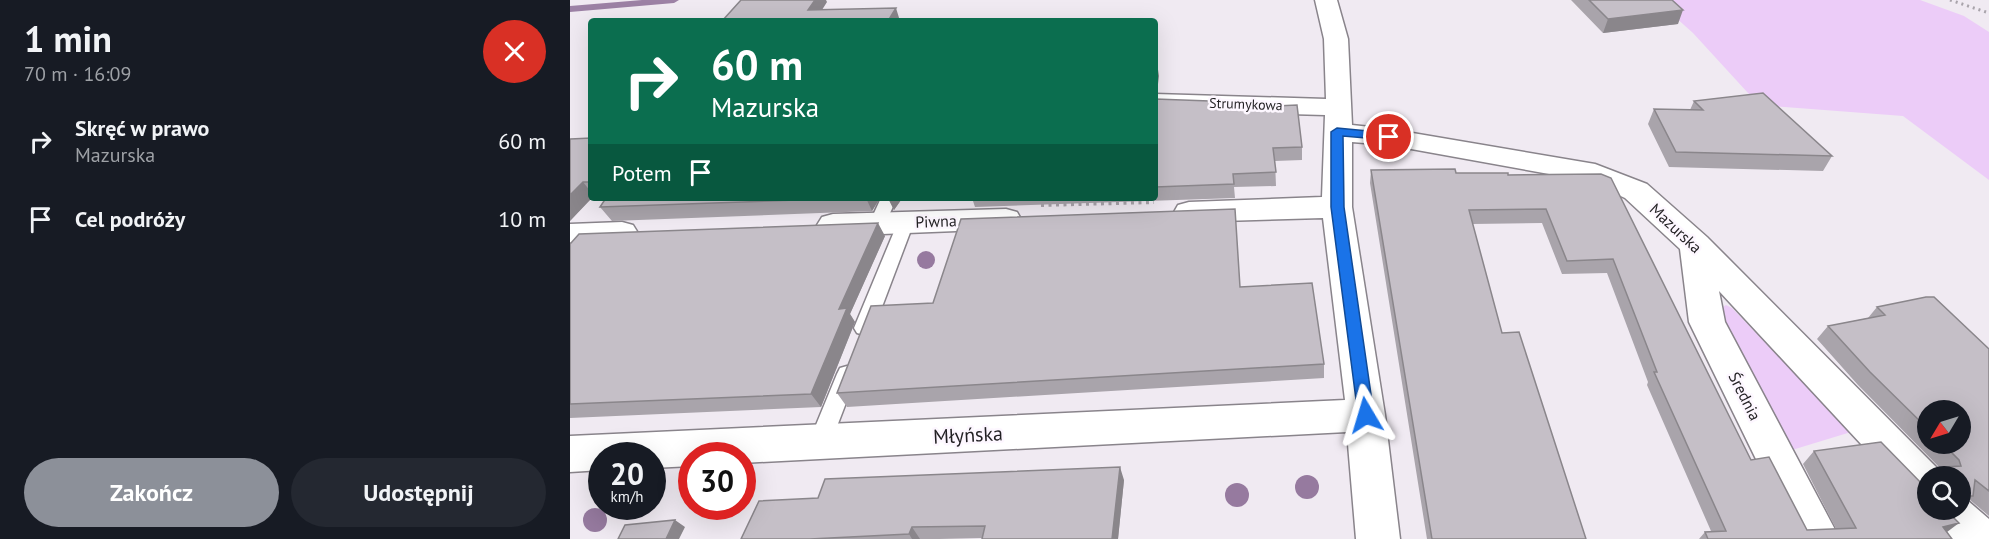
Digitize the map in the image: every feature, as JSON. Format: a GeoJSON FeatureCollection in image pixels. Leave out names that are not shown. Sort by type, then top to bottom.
{"type":"FeatureCollection","features":[{"type":"Feature","properties":{"kind":"street"},"geometry":{"type":"LineString","coordinates":[[1328,3],[1336,39],[1339,74],[1337,207],[1366,415],[1378,539]]}},
{"type":"Feature","properties":{"kind":"street","name":"Strumykowa"},"geometry":{"type":"LineString","coordinates":[[1158,102],[1218,102],[1337,120]]}},
{"type":"Feature","properties":{"kind":"street","name":"Mazurska"},"geometry":{"type":"LineString","coordinates":[[1337,120],[1389,137],[1595,173],[1636,191],[1695,244],[1917,476]]}},
{"type":"Feature","properties":{"kind":"street"},"geometry":{"type":"LineString","coordinates":[[574,239],[605,205]]}},
{"type":"Feature","properties":{"kind":"street"},"geometry":{"type":"LineString","coordinates":[[1158,213],[1337,207]]}},
{"type":"Feature","properties":{"kind":"street","name":"Piwna"},"geometry":{"type":"LineString","coordinates":[[806,226],[891,215],[1038,218]]}},
{"type":"Feature","properties":{"kind":"street"},"geometry":{"type":"LineString","coordinates":[[574,239],[652,232]]}},
{"type":"Feature","properties":{"kind":"street","name":"Średnia"},"geometry":{"type":"LineString","coordinates":[[1695,244],[1707,322],[1818,539]]}},
{"type":"Feature","properties":{"kind":"street","name":"Młyńska"},"geometry":{"type":"LineString","coordinates":[[570,454],[1366,415]]}},
{"type":"Feature","properties":{"kind":"street"},"geometry":{"type":"LineString","coordinates":[[1961,520],[1979,539]]}},
{"type":"Feature","properties":{"kind":"lane"},"geometry":{"type":"LineString","coordinates":[[820,442],[891,215]]}},
{"type":"Feature","properties":{"kind":"path"},"geometry":{"type":"LineString","coordinates":[[1950,0],[1989,13]]}},
{"type":"Feature","properties":{"kind":"shaded area"},"geometry":{"type":"Polygon","coordinates":[[[1656,0],[1920,0],[1964,16],[1989,32],[1989,180],[1903,116],[1759,105],[1693,33],[1656,0]]]}},
{"type":"Feature","properties":{"kind":"shaded area"},"geometry":{"type":"Polygon","coordinates":[[[1726,305],[1732,308],[1851,432],[1792,450],[1724,319],[1720,309],[1726,305]]]}},
{"type":"Feature","properties":{"kind":"building"},"geometry":{"type":"Polygon","coordinates":[[[741,0],[815,0],[808,10],[896,8],[890,18],[725,18],[741,0]]]}},
{"type":"Feature","properties":{"kind":"building"},"geometry":{"type":"Polygon","coordinates":[[[1589,0],[1672,0],[1683,10],[1608,19],[1589,0]]]}},
{"type":"Feature","properties":{"kind":"building"},"geometry":{"type":"Polygon","coordinates":[[[1763,93],[1832,156],[1676,152],[1654,109],[1703,110],[1694,101],[1763,93]]]}},
{"type":"Feature","properties":{"kind":"building"},"geometry":{"type":"Polygon","coordinates":[[[1158,99],[1210,101],[1250,107],[1297,105],[1302,147],[1273,148],[1276,172],[1233,174],[1234,184],[1158,187],[1158,99]]]}},
{"type":"Feature","properties":{"kind":"building"},"geometry":{"type":"Polygon","coordinates":[[[588,138],[588,182],[583,182],[570,195],[570,139],[588,138]]]}},
{"type":"Feature","properties":{"kind":"building"},"geometry":{"type":"Polygon","coordinates":[[[1455,169],[1456,173],[1601,174],[1611,178],[1751,460],[1769,457],[1807,530],[1856,528],[1814,451],[1881,442],[1917,479],[1917,520],[1956,520],[1959,523],[1943,527],[1952,539],[1708,539],[1705,532],[1726,531],[1654,372],[1657,372],[1613,259],[1567,261],[1546,209],[1469,210],[1502,333],[1519,332],[1586,539],[1432,539],[1371,170],[1455,169]]]}},
{"type":"Feature","properties":{"kind":"building"},"geometry":{"type":"Polygon","coordinates":[[[604,201],[769,201],[600,207],[604,201]]]}},
{"type":"Feature","properties":{"kind":"building"},"geometry":{"type":"Polygon","coordinates":[[[1235,209],[1240,287],[1312,283],[1324,364],[837,393],[871,306],[933,303],[961,219],[1235,209]]]}},
{"type":"Feature","properties":{"kind":"building"},"geometry":{"type":"Polygon","coordinates":[[[878,223],[839,309],[847,308],[811,394],[570,404],[570,243],[579,234],[878,223]]]}},
{"type":"Feature","properties":{"kind":"building"},"geometry":{"type":"Polygon","coordinates":[[[1934,297],[1989,349],[1989,491],[1975,480],[1973,496],[1971,496],[1971,466],[1961,466],[1953,454],[1971,454],[1971,400],[1917,400],[1917,418],[1828,326],[1885,315],[1877,307],[1934,297]]]}},
{"type":"Feature","properties":{"kind":"building"},"geometry":{"type":"Polygon","coordinates":[[[1120,467],[1112,539],[982,539],[985,526],[912,527],[909,534],[810,539],[741,539],[750,520],[756,520],[756,507],[759,501],[818,498],[825,479],[1120,467]]]}},
{"type":"Feature","properties":{"kind":"building"},"geometry":{"type":"Polygon","coordinates":[[[675,520],[666,539],[618,539],[625,525],[675,520]]]}},
{"type":"Feature","properties":{"kind":"waterway"},"geometry":{"type":"LineString","coordinates":[[570,9],[674,0]]}},
{"type":"Feature","properties":{"kind":"route"},"geometry":{"type":"LineString","coordinates":[[1366,415],[1337,207],[1337,132],[1389,137]]}}]}
